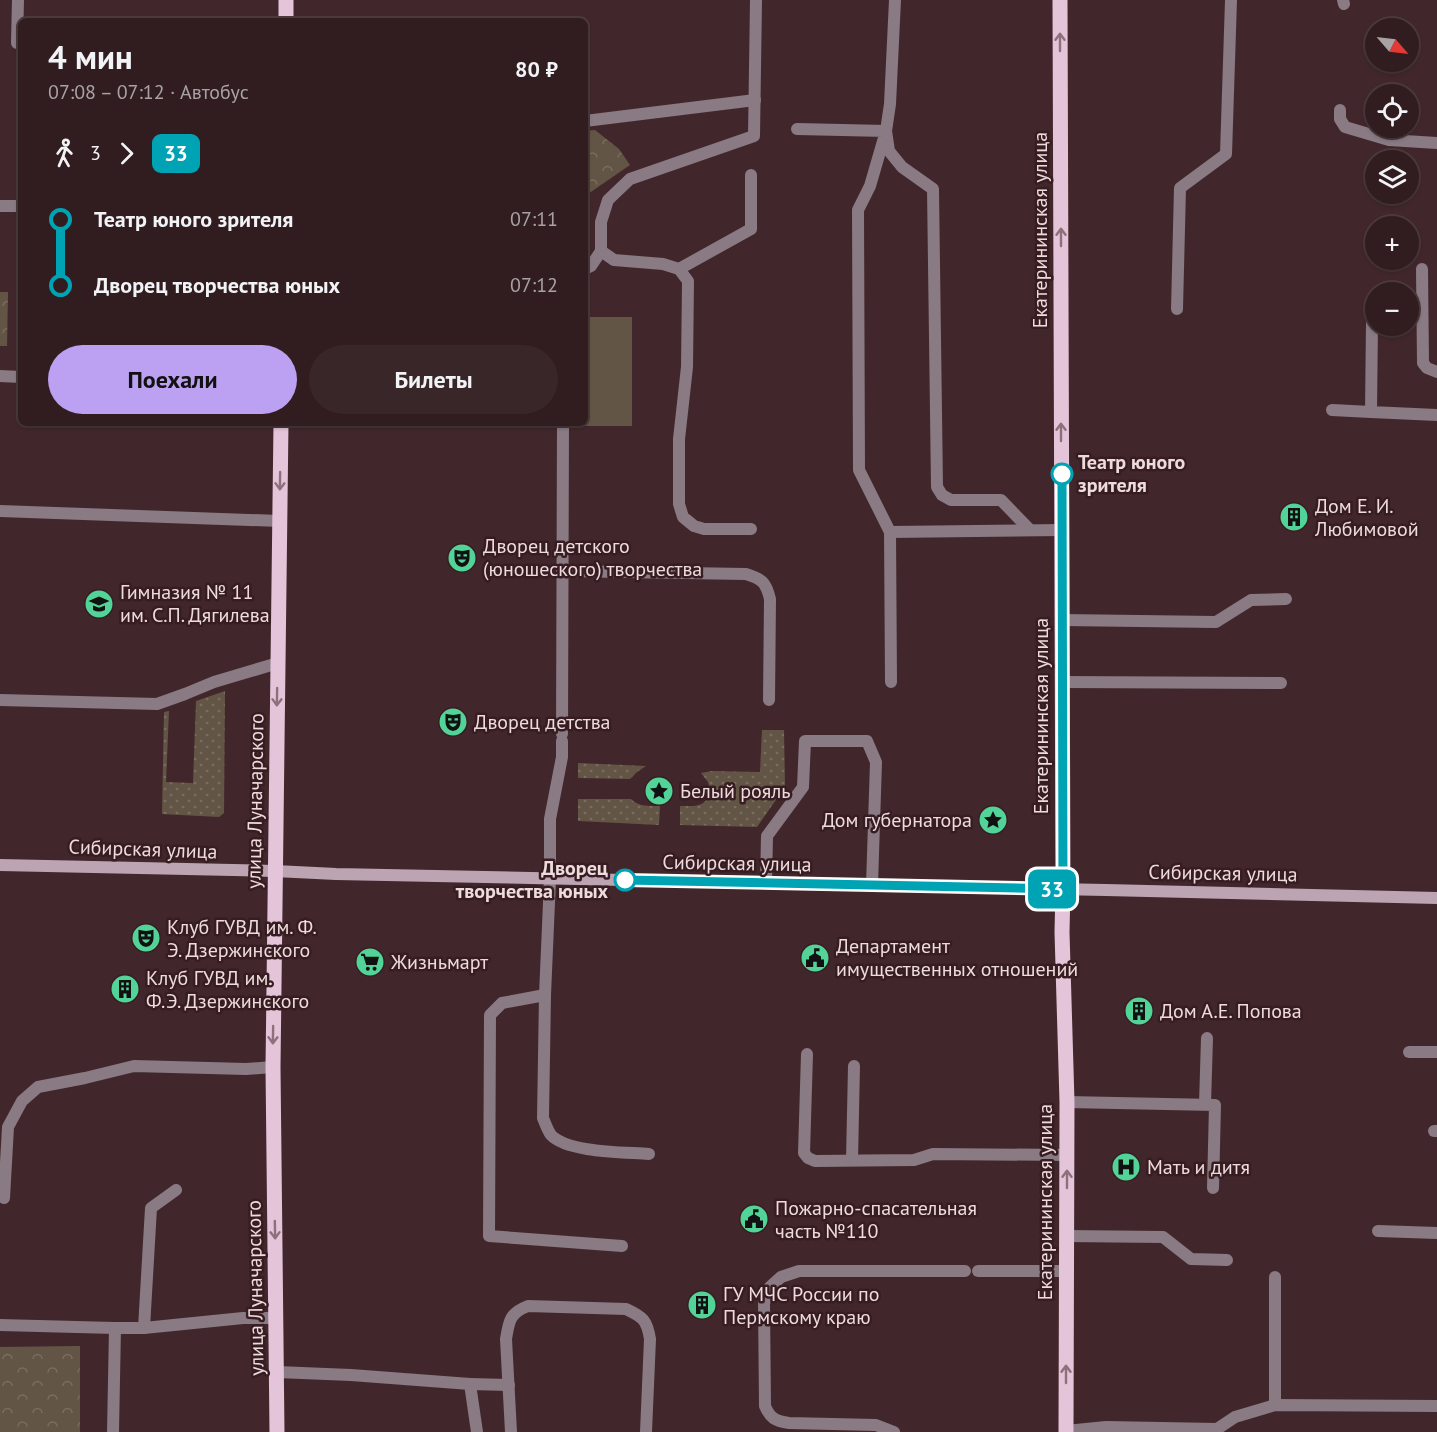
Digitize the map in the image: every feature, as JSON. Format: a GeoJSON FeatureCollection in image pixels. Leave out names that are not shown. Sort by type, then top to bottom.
{"type":"FeatureCollection","features":[{"type":"Feature","properties":{"kind":"main road"},"geometry":{"type":"LineString","coordinates":[[286,0],[286,18]]}},
{"type":"Feature","properties":{"kind":"main road","name":"Екатерининская улица"},"geometry":{"type":"LineString","coordinates":[[1060,0],[1062,932],[1067,1102],[1066,1431]]}},
{"type":"Feature","properties":{"kind":"main road","name":"улица Луначарского"},"geometry":{"type":"LineString","coordinates":[[278,1432],[273,1066],[281,426]]}},
{"type":"Feature","properties":{"kind":"main road","name":"Сибирская улица"},"geometry":{"type":"LineString","coordinates":[[0,865],[1437,898]]}},
{"type":"Feature","properties":{"kind":"lane"},"geometry":{"type":"LineString","coordinates":[[17,43],[18,0]]}},
{"type":"Feature","properties":{"kind":"lane"},"geometry":{"type":"LineString","coordinates":[[588,268],[601,251],[601,222],[608,200],[630,179],[754,136],[756,0]]}},
{"type":"Feature","properties":{"kind":"lane"},"geometry":{"type":"LineString","coordinates":[[891,682],[890,532],[859,470],[858,210],[870,186],[886,131],[890,104],[896,0]]}},
{"type":"Feature","properties":{"kind":"lane"},"geometry":{"type":"LineString","coordinates":[[1177,309],[1180,188],[1226,154],[1231,0]]}},
{"type":"Feature","properties":{"kind":"lane"},"geometry":{"type":"LineString","coordinates":[[588,121],[755,100]]}},
{"type":"Feature","properties":{"kind":"lane"},"geometry":{"type":"LineString","coordinates":[[1340,110],[1340,119],[1345,127],[1389,140],[1437,143]]}},
{"type":"Feature","properties":{"kind":"lane"},"geometry":{"type":"LineString","coordinates":[[797,129],[886,131]]}},
{"type":"Feature","properties":{"kind":"lane"},"geometry":{"type":"LineString","coordinates":[[886,131],[889,151],[902,167],[933,189],[937,487],[942,495],[951,500],[1001,500],[1030,530]]}},
{"type":"Feature","properties":{"kind":"lane"},"geometry":{"type":"LineString","coordinates":[[679,269],[751,229],[751,175]]}},
{"type":"Feature","properties":{"kind":"lane"},"geometry":{"type":"LineString","coordinates":[[0,206],[18,206]]}},
{"type":"Feature","properties":{"kind":"lane"},"geometry":{"type":"LineString","coordinates":[[601,251],[614,260],[663,264],[679,269],[688,281],[687,367],[679,439],[679,504],[683,517],[694,526],[704,529],[751,529]]}},
{"type":"Feature","properties":{"kind":"lane"},"geometry":{"type":"LineString","coordinates":[[1422,269],[1423,363],[1427,368],[1437,372]]}},
{"type":"Feature","properties":{"kind":"lane"},"geometry":{"type":"LineString","coordinates":[[1371,412],[1372,336]]}},
{"type":"Feature","properties":{"kind":"lane"},"geometry":{"type":"LineString","coordinates":[[0,376],[18,377]]}},
{"type":"Feature","properties":{"kind":"lane"},"geometry":{"type":"LineString","coordinates":[[1332,410],[1437,415]]}},
{"type":"Feature","properties":{"kind":"lane"},"geometry":{"type":"LineString","coordinates":[[563,426],[562,757],[550,819],[543,1118],[551,1135],[567,1145],[649,1154]]}},
{"type":"Feature","properties":{"kind":"lane"},"geometry":{"type":"LineString","coordinates":[[0,511],[279,521]]}},
{"type":"Feature","properties":{"kind":"lane"},"geometry":{"type":"LineString","coordinates":[[890,532],[1062,530]]}},
{"type":"Feature","properties":{"kind":"lane"},"geometry":{"type":"LineString","coordinates":[[562,570],[746,574],[759,578],[767,586],[770,599],[769,700]]}},
{"type":"Feature","properties":{"kind":"lane"},"geometry":{"type":"LineString","coordinates":[[1062,621],[1216,622],[1251,600],[1286,599]]}},
{"type":"Feature","properties":{"kind":"lane"},"geometry":{"type":"LineString","coordinates":[[0,700],[157,704],[214,682],[278,663]]}},
{"type":"Feature","properties":{"kind":"lane"},"geometry":{"type":"LineString","coordinates":[[1062,682],[1281,683]]}},
{"type":"Feature","properties":{"kind":"lane"},"geometry":{"type":"LineString","coordinates":[[766,883],[767,836],[803,787],[805,741],[867,741],[876,762],[872,885]]}},
{"type":"Feature","properties":{"kind":"lane"},"geometry":{"type":"LineString","coordinates":[[545,994],[502,1003],[490,1015],[489,1236],[622,1246]]}},
{"type":"Feature","properties":{"kind":"lane"},"geometry":{"type":"LineString","coordinates":[[1205,1104],[1207,1038]]}},
{"type":"Feature","properties":{"kind":"lane"},"geometry":{"type":"LineString","coordinates":[[1409,1052],[1437,1052]]}},
{"type":"Feature","properties":{"kind":"lane"},"geometry":{"type":"LineString","coordinates":[[807,1054],[804,1153],[808,1158],[816,1161],[914,1160],[933,1154],[1067,1155]]}},
{"type":"Feature","properties":{"kind":"lane"},"geometry":{"type":"LineString","coordinates":[[4,1198],[8,1127],[22,1101],[38,1087],[134,1066],[246,1069],[273,1066]]}},
{"type":"Feature","properties":{"kind":"lane"},"geometry":{"type":"LineString","coordinates":[[852,1160],[854,1066]]}},
{"type":"Feature","properties":{"kind":"lane"},"geometry":{"type":"LineString","coordinates":[[1067,1102],[1215,1105],[1213,1188]]}},
{"type":"Feature","properties":{"kind":"lane"},"geometry":{"type":"LineString","coordinates":[[144,1328],[151,1208],[176,1190]]}},
{"type":"Feature","properties":{"kind":"lane"},"geometry":{"type":"LineString","coordinates":[[1378,1231],[1437,1233]]}},
{"type":"Feature","properties":{"kind":"lane"},"geometry":{"type":"LineString","coordinates":[[1066,1236],[1163,1237],[1191,1259],[1227,1260]]}},
{"type":"Feature","properties":{"kind":"lane"},"geometry":{"type":"LineString","coordinates":[[894,1432],[876,1425],[789,1423],[777,1422],[770,1417],[765,1406],[764,1303],[771,1287],[781,1277],[799,1271],[965,1271]]}},
{"type":"Feature","properties":{"kind":"lane"},"geometry":{"type":"LineString","coordinates":[[978,1271],[1066,1271]]}},
{"type":"Feature","properties":{"kind":"lane"},"geometry":{"type":"LineString","coordinates":[[1275,1277],[1275,1406]]}},
{"type":"Feature","properties":{"kind":"lane"},"geometry":{"type":"LineString","coordinates":[[511,1432],[506,1339],[508,1324],[517,1310],[528,1306],[626,1309],[640,1316],[648,1325],[651,1339],[646,1432]]}},
{"type":"Feature","properties":{"kind":"lane"},"geometry":{"type":"LineString","coordinates":[[0,1325],[144,1328],[243,1317],[276,1318]]}},
{"type":"Feature","properties":{"kind":"lane"},"geometry":{"type":"LineString","coordinates":[[113,1432],[115,1328]]}},
{"type":"Feature","properties":{"kind":"lane"},"geometry":{"type":"LineString","coordinates":[[277,1372],[470,1384],[509,1384]]}},
{"type":"Feature","properties":{"kind":"lane"},"geometry":{"type":"LineString","coordinates":[[470,1384],[477,1432]]}},
{"type":"Feature","properties":{"kind":"lane"},"geometry":{"type":"LineString","coordinates":[[1066,1431],[1106,1427],[1217,1431],[1235,1417],[1275,1406],[1437,1406]]}},
{"type":"Feature","properties":{"kind":"green space"},"geometry":{"type":"Polygon","coordinates":[[[595,130],[619,149],[630,165],[588,194],[588,131],[595,130]]]}},
{"type":"Feature","properties":{"kind":"green space"},"geometry":{"type":"Polygon","coordinates":[[[0,292],[8,292],[7,346],[0,346],[0,292]]]}},
{"type":"Feature","properties":{"kind":"green space"},"geometry":{"type":"Polygon","coordinates":[[[588,317],[632,317],[632,426],[588,426],[588,317]]]}},
{"type":"Feature","properties":{"kind":"green space"},"geometry":{"type":"Polygon","coordinates":[[[225,691],[224,813],[219,817],[162,814],[164,712],[169,711],[166,782],[193,783],[196,701],[225,691]]]}},
{"type":"Feature","properties":{"kind":"green space"},"geometry":{"type":"Polygon","coordinates":[[[762,730],[784,730],[785,787],[757,827],[680,825],[680,806],[702,804],[711,793],[708,782],[701,773],[712,771],[760,772],[762,730]]]}},
{"type":"Feature","properties":{"kind":"green space"},"geometry":{"type":"Polygon","coordinates":[[[578,763],[646,766],[630,779],[578,778],[578,763]]]}},
{"type":"Feature","properties":{"kind":"green space"},"geometry":{"type":"Polygon","coordinates":[[[578,799],[631,799],[641,805],[660,806],[659,825],[578,821],[578,799]]]}},
{"type":"Feature","properties":{"kind":"green space"},"geometry":{"type":"Polygon","coordinates":[[[80,1346],[80,1432],[0,1432],[0,1347],[80,1346]]]}},
{"type":"Feature","properties":{"kind":"bus line","name":"33"},"geometry":{"type":"LineString","coordinates":[[625,880],[1063,889],[1062,474]]}},
{"type":"Feature","properties":{"kind":"place","name":"Театр юного зрителя"},"geometry":{"type":"Point","coordinates":[1062,474]}},
{"type":"Feature","properties":{"kind":"place","name":"Дом Е. И. Любимовой"},"geometry":{"type":"Point","coordinates":[1294,517]}},
{"type":"Feature","properties":{"kind":"place","name":"Дворец детского (юношеского) творчества"},"geometry":{"type":"Point","coordinates":[462,558]}},
{"type":"Feature","properties":{"kind":"place","name":"Гимназия № 11 им. С.П. Дягилева"},"geometry":{"type":"Point","coordinates":[99,604]}},
{"type":"Feature","properties":{"kind":"place","name":"Дворец детства"},"geometry":{"type":"Point","coordinates":[453,722]}},
{"type":"Feature","properties":{"kind":"place","name":"Белый рояль"},"geometry":{"type":"Point","coordinates":[659,791]}},
{"type":"Feature","properties":{"kind":"place","name":"Дом губернатора"},"geometry":{"type":"Point","coordinates":[993,820]}},
{"type":"Feature","properties":{"kind":"place","name":"Дворец творчества юных"},"geometry":{"type":"Point","coordinates":[625,880]}},
{"type":"Feature","properties":{"kind":"place","name":"Клуб ГУВД им. Ф. Э. Дзержинского"},"geometry":{"type":"Point","coordinates":[146,938]}},
{"type":"Feature","properties":{"kind":"place","name":"Департамент имущественных отношений"},"geometry":{"type":"Point","coordinates":[815,958]}},
{"type":"Feature","properties":{"kind":"place","name":"Жизньмарт"},"geometry":{"type":"Point","coordinates":[370,962]}},
{"type":"Feature","properties":{"kind":"place","name":"Клуб ГУВД им. Ф.Э. Дзержинского"},"geometry":{"type":"Point","coordinates":[125,989]}},
{"type":"Feature","properties":{"kind":"place","name":"Дом А.Е. Попова"},"geometry":{"type":"Point","coordinates":[1139,1011]}},
{"type":"Feature","properties":{"kind":"place","name":"Мать и дитя"},"geometry":{"type":"Point","coordinates":[1126,1167]}},
{"type":"Feature","properties":{"kind":"place","name":"Пожарно-спасательная часть №110"},"geometry":{"type":"Point","coordinates":[754,1219]}},
{"type":"Feature","properties":{"kind":"place","name":"ГУ МЧС России по Пермскому краю"},"geometry":{"type":"Point","coordinates":[702,1305]}}]}
